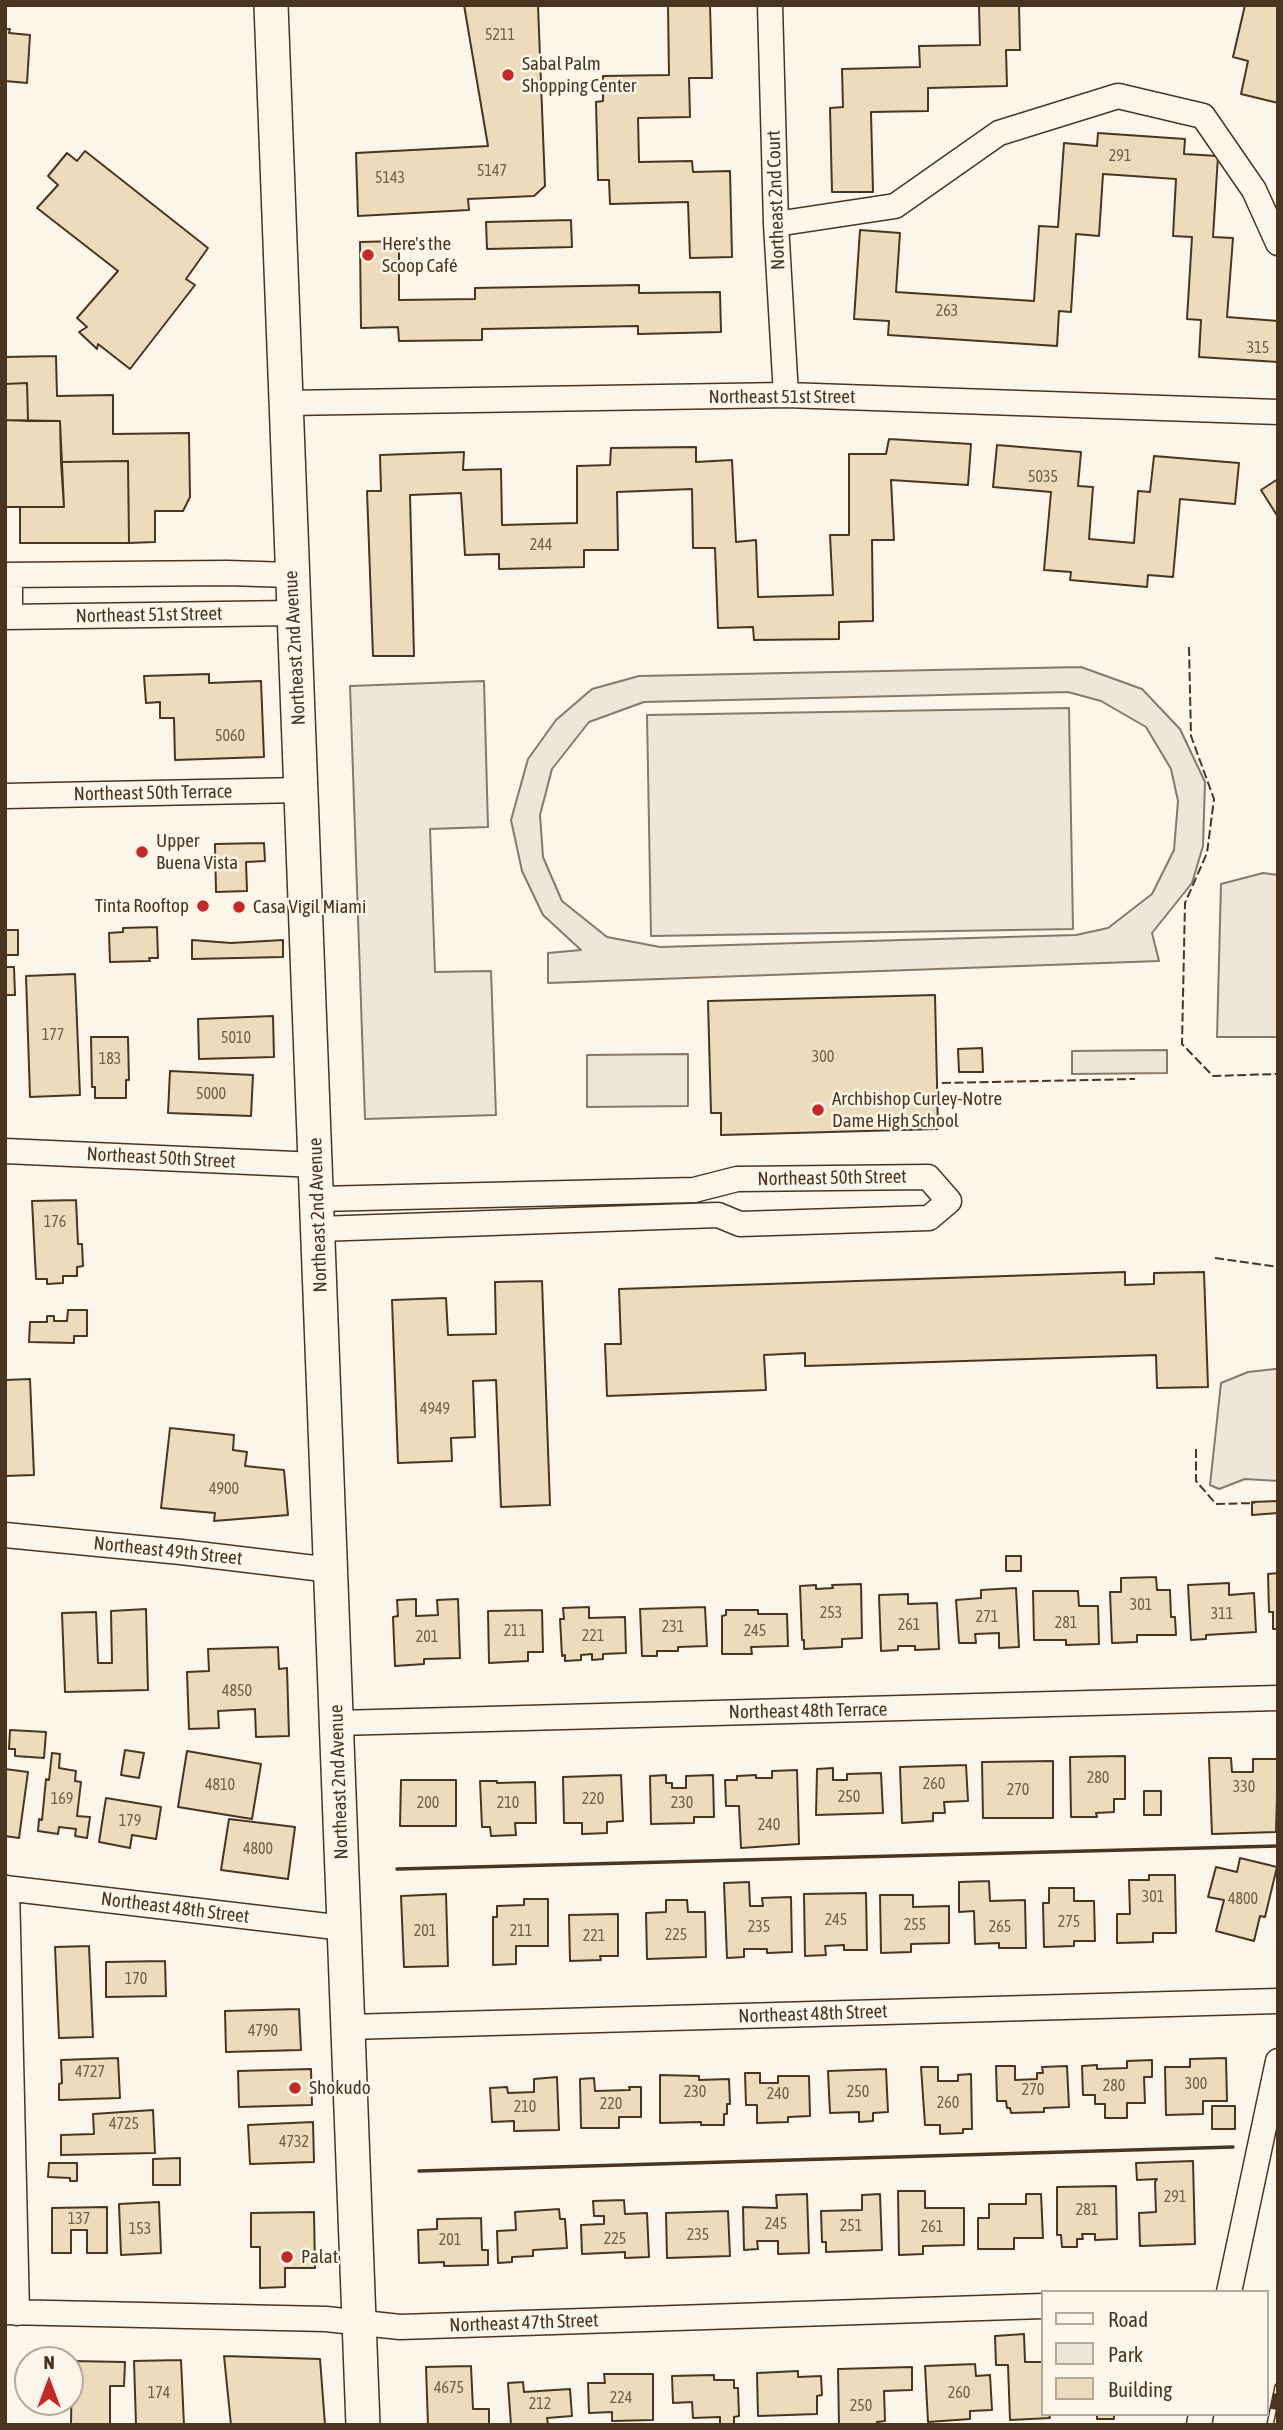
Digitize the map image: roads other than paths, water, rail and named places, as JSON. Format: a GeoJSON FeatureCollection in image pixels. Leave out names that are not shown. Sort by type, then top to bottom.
{"type":"FeatureCollection","features":[{"type":"Feature","properties":{"kind":"main road","name":"Northeast 2nd Avenue"},"geometry":{"type":"LineString","coordinates":[[271,5],[363,2425]]}},
{"type":"Feature","properties":{"kind":"street","name":"Northeast 2nd Court"},"geometry":{"type":"LineString","coordinates":[[770,5],[776,224],[786,395]]}},
{"type":"Feature","properties":{"kind":"street"},"geometry":{"type":"LineString","coordinates":[[776,224],[894,206],[999,133],[1118,96],[1203,116],[1254,190],[1278,243]]}},
{"type":"Feature","properties":{"kind":"street","name":"Northeast 51st Street"},"geometry":{"type":"LineString","coordinates":[[285,403],[786,395],[1278,412]]}},
{"type":"Feature","properties":{"kind":"street"},"geometry":{"type":"LineString","coordinates":[[8,617],[8,575],[291,575]]}},
{"type":"Feature","properties":{"kind":"street","name":"Northeast 51st Street"},"geometry":{"type":"LineString","coordinates":[[8,617],[293,613]]}},
{"type":"Feature","properties":{"kind":"street","name":"Northeast 50th Terrace"},"geometry":{"type":"LineString","coordinates":[[5,796],[302,790]]}},
{"type":"Feature","properties":{"kind":"street","name":"Northeast 50th Street"},"geometry":{"type":"LineString","coordinates":[[5,1151],[316,1165]]}},
{"type":"Feature","properties":{"kind":"street","name":"Northeast 50th Street"},"geometry":{"type":"LineString","coordinates":[[928,1177],[949,1201],[929,1218],[740,1224],[718,1215],[318,1214],[694,1189],[737,1180],[928,1177]]}},
{"type":"Feature","properties":{"kind":"street","name":"Northeast 49th Street"},"geometry":{"type":"LineString","coordinates":[[5,1535],[331,1570]]}},
{"type":"Feature","properties":{"kind":"street","name":"Northeast 48th Terrace"},"geometry":{"type":"LineString","coordinates":[[337,1723],[1278,1699]]}},
{"type":"Feature","properties":{"kind":"street"},"geometry":{"type":"LineString","coordinates":[[6,1888],[11,2313]]}},
{"type":"Feature","properties":{"kind":"street","name":"Northeast 48th Street"},"geometry":{"type":"LineString","coordinates":[[6,1888],[344,1928]]}},
{"type":"Feature","properties":{"kind":"street","name":"Northeast 48th Street"},"geometry":{"type":"LineString","coordinates":[[348,2027],[1278,2001]]}},
{"type":"Feature","properties":{"kind":"street"},"geometry":{"type":"LineString","coordinates":[[1229,2290],[1278,2061]]}},
{"type":"Feature","properties":{"kind":"street","name":"Northeast 47th Street"},"geometry":{"type":"LineString","coordinates":[[11,2313],[326,2319],[400,2327],[1042,2306]]}},
{"type":"Feature","properties":{"kind":"railway"},"geometry":{"type":"LineString","coordinates":[[1270,2425],[1278,2387]]}},
{"type":"Feature","properties":{"kind":"place","name":"Sabal Palm Shopping Center"},"geometry":{"type":"Point","coordinates":[508,75]}},
{"type":"Feature","properties":{"kind":"place","name":"Here's the Scoop Café"},"geometry":{"type":"Point","coordinates":[368,255]}},
{"type":"Feature","properties":{"kind":"place","name":"Upper Buena Vista"},"geometry":{"type":"Point","coordinates":[142,852]}},
{"type":"Feature","properties":{"kind":"place","name":"Tinta Rooftop"},"geometry":{"type":"Point","coordinates":[203,906]}},
{"type":"Feature","properties":{"kind":"place","name":"Casa Vigil Miami"},"geometry":{"type":"Point","coordinates":[239,907]}},
{"type":"Feature","properties":{"kind":"place","name":"Archbishop Curley-Notre Dame High School"},"geometry":{"type":"Point","coordinates":[818,1110]}},
{"type":"Feature","properties":{"kind":"place","name":"Shokudo"},"geometry":{"type":"Point","coordinates":[295,2088]}},
{"type":"Feature","properties":{"kind":"place","name":"Palat"},"geometry":{"type":"Point","coordinates":[287,2257]}}]}
